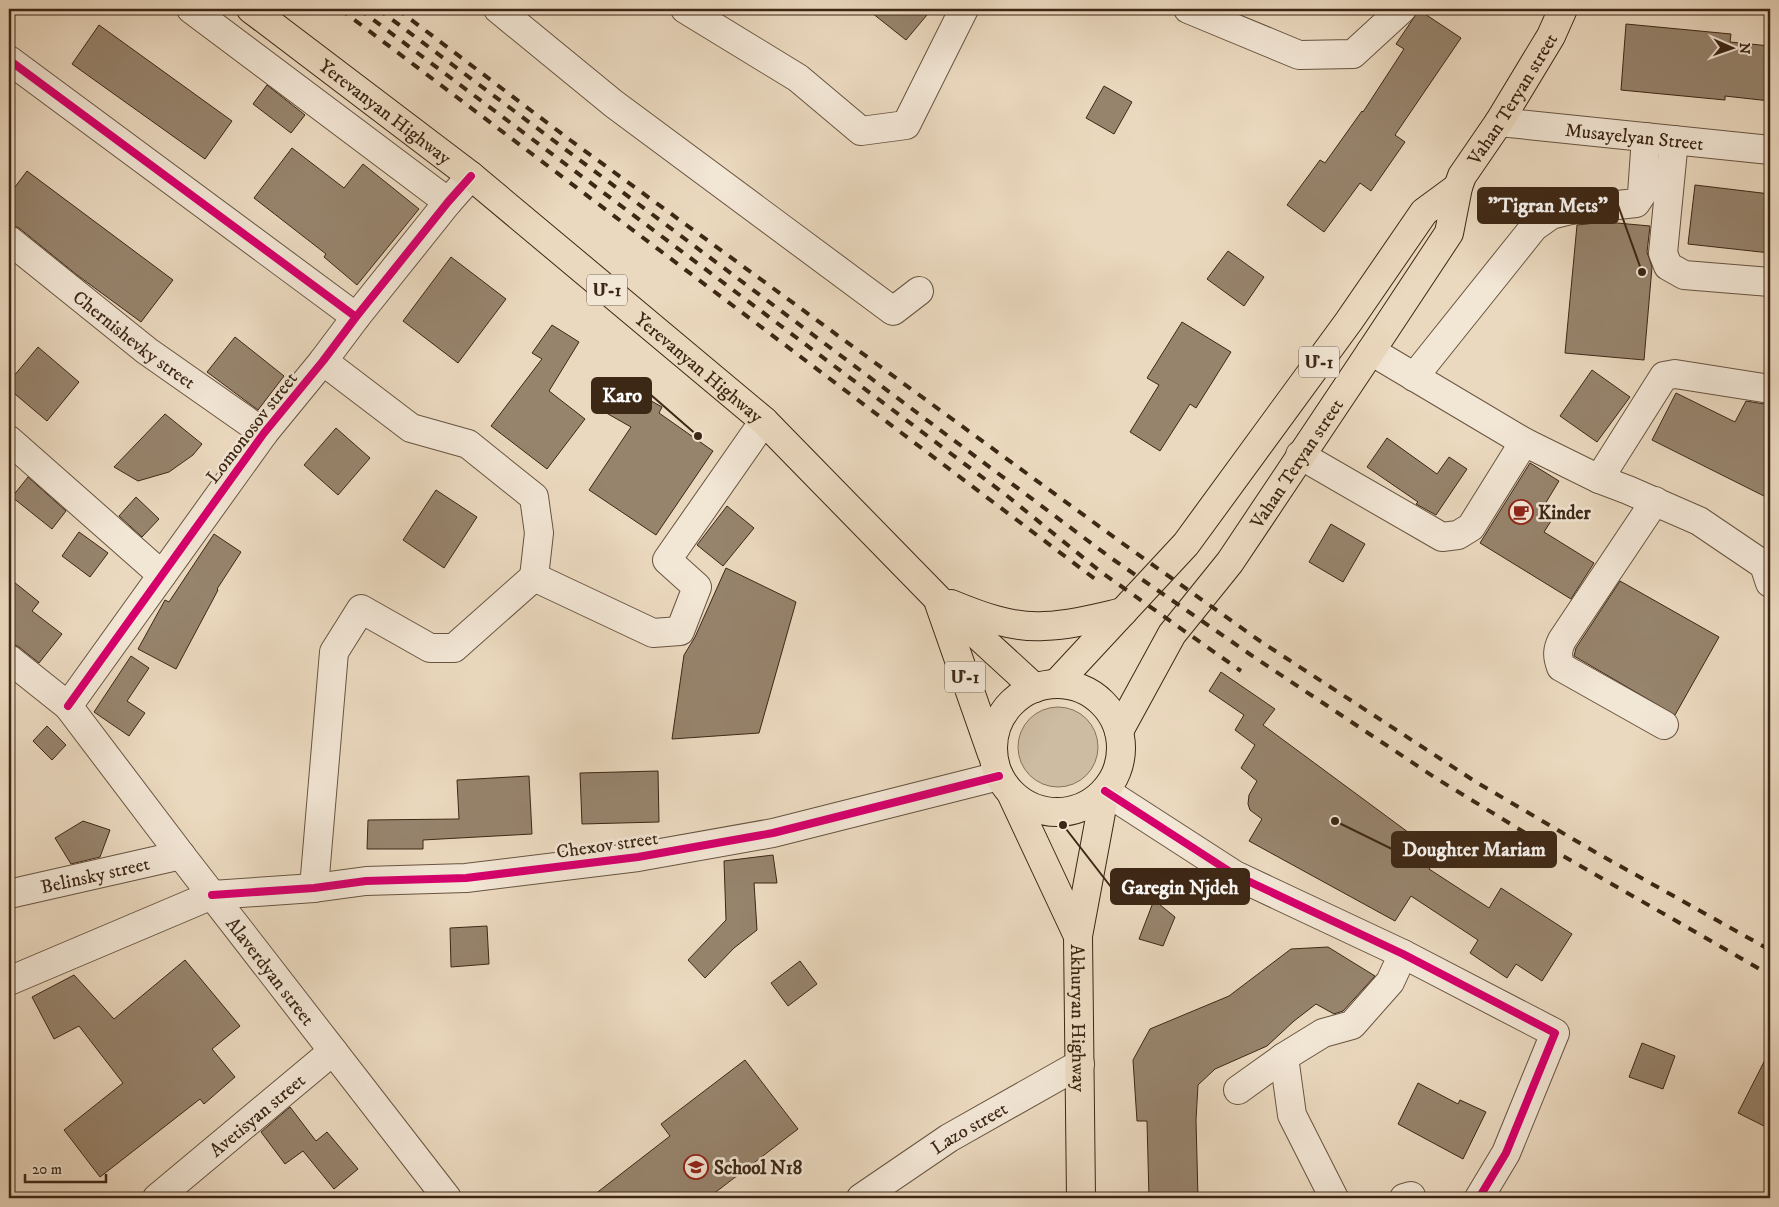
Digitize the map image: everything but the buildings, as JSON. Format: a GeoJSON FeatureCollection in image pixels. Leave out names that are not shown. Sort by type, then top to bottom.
{"type":"FeatureCollection","features":[{"type":"Feature","properties":{"kind":"main road","name":"Yerevanyan Highway"},"geometry":{"type":"LineString","coordinates":[[251,9],[471,176],[764,421],[938,599],[1045,686]]}},
{"type":"Feature","properties":{"kind":"main road","name":"Vahan Teryan street"},"geometry":{"type":"LineString","coordinates":[[1119,731],[1172,634],[1230,562],[1448,233],[1462,176],[1499,122],[1551,36],[1562,9]]}},
{"type":"Feature","properties":{"kind":"main road","name":"Vahan Teryan street"},"geometry":{"type":"LineString","coordinates":[[1045,686],[1123,612],[1186,544],[1349,321],[1424,212],[1458,187]]}},
{"type":"Feature","properties":{"kind":"main road","name":"Yerevanyan Highway"},"geometry":{"type":"LineString","coordinates":[[938,599],[1001,775]]}},
{"type":"Feature","properties":{"kind":"main road"},"geometry":{"type":"LineString","coordinates":[[938,599],[982,616],[1019,624],[1043,626],[1075,623],[1123,612]]}},
{"type":"Feature","properties":{"kind":"main road"},"geometry":{"type":"LineString","coordinates":[[1045,686],[1076,687],[1095,697],[1110,712],[1119,731],[1121,752],[1116,773],[1105,791],[1089,805],[1069,812],[1048,812],[1027,806],[1001,775],[996,735],[1002,714],[1016,698],[1045,686]]}},
{"type":"Feature","properties":{"kind":"main road","name":"Akhuryan Highway"},"geometry":{"type":"LineString","coordinates":[[1001,775],[1078,936],[1082,1198]]}},
{"type":"Feature","properties":{"kind":"main road"},"geometry":{"type":"LineString","coordinates":[[1078,936],[1105,791]]}},
{"type":"Feature","properties":{"kind":"street"},"geometry":{"type":"LineString","coordinates":[[191,9],[448,202]]}},
{"type":"Feature","properties":{"kind":"street"},"geometry":{"type":"LineString","coordinates":[[498,9],[614,104],[894,311],[919,291]]}},
{"type":"Feature","properties":{"kind":"street"},"geometry":{"type":"LineString","coordinates":[[685,9],[798,78],[861,131],[906,124],[964,9]]}},
{"type":"Feature","properties":{"kind":"street"},"geometry":{"type":"LineString","coordinates":[[1188,9],[1299,55],[1353,54],[1402,9]]}},
{"type":"Feature","properties":{"kind":"street"},"geometry":{"type":"LineString","coordinates":[[9,60],[356,317]]}},
{"type":"Feature","properties":{"kind":"street","name":"Musayelyan Street"},"geometry":{"type":"LineString","coordinates":[[1499,122],[1770,150]]}},
{"type":"Feature","properties":{"kind":"street"},"geometry":{"type":"LineString","coordinates":[[1414,376],[1534,227],[1551,215],[1571,210],[1636,202],[1642,194],[1646,137]]}},
{"type":"Feature","properties":{"kind":"street"},"geometry":{"type":"LineString","coordinates":[[1674,140],[1663,253],[1668,266],[1684,275],[1770,282]]}},
{"type":"Feature","properties":{"kind":"street","name":"Lomonosov street"},"geometry":{"type":"LineString","coordinates":[[68,706],[264,434],[448,202],[471,176]]}},
{"type":"Feature","properties":{"kind":"street","name":"Chernishevky street"},"geometry":{"type":"LineString","coordinates":[[9,240],[147,351],[264,434]]}},
{"type":"Feature","properties":{"kind":"street"},"geometry":{"type":"LineString","coordinates":[[1371,351],[1524,442],[1599,479],[1699,521],[1768,567]]}},
{"type":"Feature","properties":{"kind":"street"},"geometry":{"type":"LineString","coordinates":[[314,888],[334,652],[360,609],[430,648],[454,648],[534,577],[539,533],[534,497],[468,444],[411,428],[323,362]]}},
{"type":"Feature","properties":{"kind":"street"},"geometry":{"type":"LineString","coordinates":[[1599,479],[1664,376],[1675,374],[1770,389]]}},
{"type":"Feature","properties":{"kind":"street"},"geometry":{"type":"LineString","coordinates":[[534,577],[652,633],[680,631],[697,587],[667,560],[764,421]]}},
{"type":"Feature","properties":{"kind":"street"},"geometry":{"type":"LineString","coordinates":[[9,440],[162,575]]}},
{"type":"Feature","properties":{"kind":"street"},"geometry":{"type":"LineString","coordinates":[[1300,455],[1442,537],[1458,535],[1471,527],[1524,442]]}},
{"type":"Feature","properties":{"kind":"street"},"geometry":{"type":"LineString","coordinates":[[1655,501],[1562,640],[1558,648],[1557,657],[1562,668],[1664,725]]}},
{"type":"Feature","properties":{"kind":"street","name":"Alaverdyan street"},"geometry":{"type":"LineString","coordinates":[[9,658],[68,706],[447,1198]]}},
{"type":"Feature","properties":{"kind":"street","name":"Chexov street"},"geometry":{"type":"LineString","coordinates":[[9,981],[212,895],[314,888],[366,881],[466,878],[638,857],[773,833],[1001,775]]}},
{"type":"Feature","properties":{"kind":"street"},"geometry":{"type":"LineString","coordinates":[[1105,791],[1235,874],[1402,954],[1555,1032],[1506,1153],[1479,1198]]}},
{"type":"Feature","properties":{"kind":"street","name":"Belinsky street"},"geometry":{"type":"LineString","coordinates":[[9,894],[181,854]]}},
{"type":"Feature","properties":{"kind":"street"},"geometry":{"type":"LineString","coordinates":[[1238,1090],[1284,1057],[1323,1033],[1352,1026],[1390,982],[1402,954]]}},
{"type":"Feature","properties":{"kind":"street","name":"Avetisyan street"},"geometry":{"type":"LineString","coordinates":[[157,1198],[333,1051]]}},
{"type":"Feature","properties":{"kind":"street"},"geometry":{"type":"LineString","coordinates":[[1284,1057],[1292,1115],[1334,1198]]}},
{"type":"Feature","properties":{"kind":"street","name":"Lazo street"},"geometry":{"type":"LineString","coordinates":[[861,1198],[948,1138],[1080,1064]]}},
{"type":"Feature","properties":{"kind":"shaded area"},"geometry":{"type":"Polygon","coordinates":[[[1058,707],[1073,710],[1086,719],[1095,732],[1098,747],[1095,762],[1086,775],[1073,784],[1058,787],[1043,784],[1030,775],[1021,762],[1018,747],[1021,732],[1030,719],[1043,710],[1058,707]]]}},
{"type":"Feature","properties":{"kind":"railway"},"geometry":{"type":"LineString","coordinates":[[340,9],[1095,579]]}},
{"type":"Feature","properties":{"kind":"railway"},"geometry":{"type":"LineString","coordinates":[[359,9],[1006,495],[1101,572],[1241,671]]}},
{"type":"Feature","properties":{"kind":"railway"},"geometry":{"type":"LineString","coordinates":[[378,9],[1111,558],[1251,655],[1434,777],[1558,853],[1770,975]]}},
{"type":"Feature","properties":{"kind":"railway"},"geometry":{"type":"LineString","coordinates":[[397,9],[570,140],[1122,543],[1260,641],[1476,782],[1595,852],[1770,950]]}},
{"type":"Feature","properties":{"kind":"cycle path"},"geometry":{"type":"LineString","coordinates":[[9,60],[356,317]]}},
{"type":"Feature","properties":{"kind":"cycle path"},"geometry":{"type":"LineString","coordinates":[[68,706],[264,433],[448,202],[471,176]]}},
{"type":"Feature","properties":{"kind":"cycle path"},"geometry":{"type":"LineString","coordinates":[[212,895],[314,888],[366,881],[466,878],[638,857],[773,833],[999,776]]}},
{"type":"Feature","properties":{"kind":"cycle path"},"geometry":{"type":"LineString","coordinates":[[1105,791],[1235,875],[1403,954],[1555,1033],[1506,1153],[1479,1198]]}},
{"type":"Feature","properties":{"kind":"place","name":"\"Tigran Mets\""},"geometry":{"type":"Point","coordinates":[1642,272]}},
{"type":"Feature","properties":{"kind":"place","name":"Karo"},"geometry":{"type":"Point","coordinates":[698,436]}},
{"type":"Feature","properties":{"kind":"place","name":"Kinder"},"geometry":{"type":"Point","coordinates":[1521,512]}},
{"type":"Feature","properties":{"kind":"place","name":"Doughter Mariam"},"geometry":{"type":"Point","coordinates":[1335,821]}},
{"type":"Feature","properties":{"kind":"place","name":"Garegin Njdeh"},"geometry":{"type":"Point","coordinates":[1063,825]}},
{"type":"Feature","properties":{"kind":"place","name":"School N18"},"geometry":{"type":"Point","coordinates":[696,1167]}}]}
